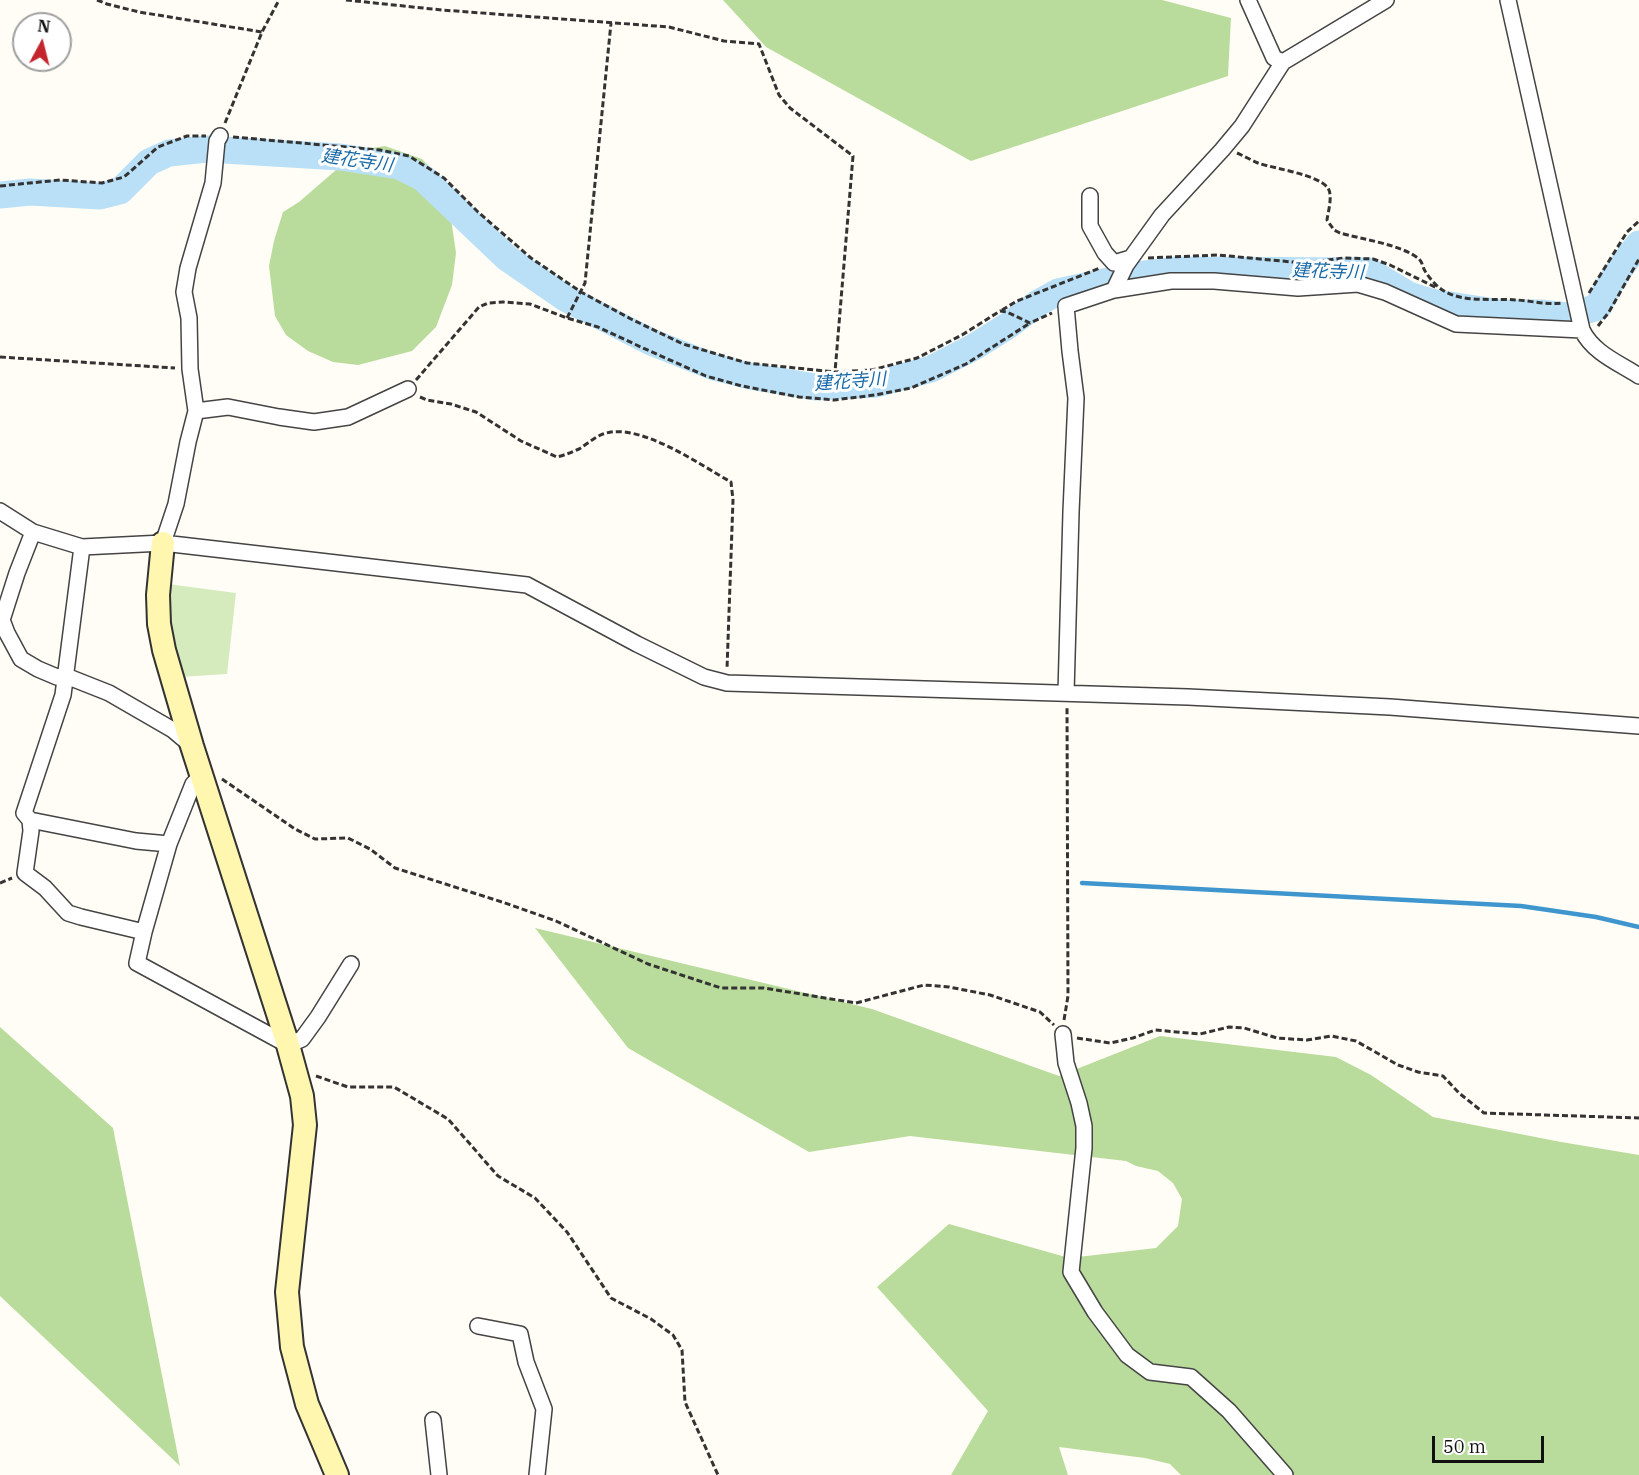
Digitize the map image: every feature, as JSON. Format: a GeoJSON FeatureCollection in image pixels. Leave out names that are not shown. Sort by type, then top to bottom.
{"type":"FeatureCollection","features":[{"type":"Feature","properties":{"kind":"street"},"geometry":{"type":"LineString","coordinates":[[1248,0],[1274,58],[1283,62]]}},
{"type":"Feature","properties":{"kind":"street"},"geometry":{"type":"LineString","coordinates":[[1116,288],[1124,262],[1162,215],[1242,126],[1283,62],[1386,0]]}},
{"type":"Feature","properties":{"kind":"street"},"geometry":{"type":"LineString","coordinates":[[1509,0],[1582,328],[1587,340],[1594,348],[1639,376]]}},
{"type":"Feature","properties":{"kind":"street"},"geometry":{"type":"LineString","coordinates":[[219,139],[213,183],[188,268],[184,292],[189,318],[190,369],[195,411],[176,504],[163,543],[158,595],[159,624],[164,650],[192,746],[288,1045],[302,1096],[305,1125],[287,1292],[292,1347],[308,1404],[337,1475]]}},
{"type":"Feature","properties":{"kind":"street"},"geometry":{"type":"LineString","coordinates":[[1090,196],[1090,226],[1105,253],[1124,262]]}},
{"type":"Feature","properties":{"kind":"street"},"geometry":{"type":"LineString","coordinates":[[1066,693],[1077,398],[1066,306],[1116,288],[1171,281],[1214,280],[1298,288],[1358,284],[1385,292],[1456,324],[1582,328]]}},
{"type":"Feature","properties":{"kind":"street"},"geometry":{"type":"LineString","coordinates":[[195,411],[228,407],[314,422],[348,417],[408,389]]}},
{"type":"Feature","properties":{"kind":"street"},"geometry":{"type":"LineString","coordinates":[[0,511],[33,532],[82,547],[163,543],[527,585],[694,673],[727,683],[1188,697],[1390,707],[1639,726]]}},
{"type":"Feature","properties":{"kind":"street"},"geometry":{"type":"LineString","coordinates":[[33,532],[2,620],[21,659],[57,677],[66,676],[109,693],[173,730],[192,746]]}},
{"type":"Feature","properties":{"kind":"street"},"geometry":{"type":"LineString","coordinates":[[82,547],[63,696],[24,813],[30,820],[31,831],[25,873],[45,888],[68,913],[144,932]]}},
{"type":"Feature","properties":{"kind":"street"},"geometry":{"type":"LineString","coordinates":[[202,775],[193,784],[169,844],[137,963],[288,1045]]}},
{"type":"Feature","properties":{"kind":"street"},"geometry":{"type":"LineString","coordinates":[[30,820],[136,841],[169,844]]}},
{"type":"Feature","properties":{"kind":"street"},"geometry":{"type":"LineString","coordinates":[[288,1045],[302,1039],[351,964]]}},
{"type":"Feature","properties":{"kind":"street"},"geometry":{"type":"LineString","coordinates":[[1063,1034],[1066,1063],[1084,1126],[1084,1149],[1071,1272],[1095,1312],[1127,1355],[1150,1372],[1191,1377],[1229,1411],[1285,1475]]}},
{"type":"Feature","properties":{"kind":"street"},"geometry":{"type":"LineString","coordinates":[[478,1326],[520,1334],[526,1362],[544,1409],[537,1475]]}},
{"type":"Feature","properties":{"kind":"street"},"geometry":{"type":"LineString","coordinates":[[433,1420],[439,1475]]}},
{"type":"Feature","properties":{"kind":"path"},"geometry":{"type":"LineString","coordinates":[[97,0],[139,12],[262,32]]}},
{"type":"Feature","properties":{"kind":"path"},"geometry":{"type":"LineString","coordinates":[[219,139],[233,99],[262,32],[279,0]]}},
{"type":"Feature","properties":{"kind":"path"},"geometry":{"type":"LineString","coordinates":[[346,0],[442,10],[669,27],[724,41],[759,44],[779,95],[790,108],[853,156],[835,372]]}},
{"type":"Feature","properties":{"kind":"path"},"geometry":{"type":"LineString","coordinates":[[567,315],[585,283],[611,22]]}},
{"type":"Feature","properties":{"kind":"path"},"geometry":{"type":"LineString","coordinates":[[0,186],[60,180],[102,183],[124,177],[158,147],[187,136],[380,150],[408,156],[444,178],[478,212],[531,258],[581,293],[631,319],[683,344],[747,363],[835,372],[872,370],[917,358],[962,335],[1017,301],[1124,262],[1218,255],[1292,262],[1345,258],[1373,259],[1454,295],[1552,304],[1576,303],[1586,298],[1627,232],[1639,221]]}},
{"type":"Feature","properties":{"kind":"path"},"geometry":{"type":"LineString","coordinates":[[1225,146],[1258,162],[1309,176],[1328,188],[1330,195],[1327,220],[1334,230],[1388,245],[1413,255],[1422,262],[1425,271],[1444,292]]}},
{"type":"Feature","properties":{"kind":"path"},"geometry":{"type":"LineString","coordinates":[[1582,328],[1595,330],[1609,312],[1639,259]]}},
{"type":"Feature","properties":{"kind":"path"},"geometry":{"type":"LineString","coordinates":[[727,683],[733,500],[730,482],[666,445],[627,432],[604,434],[557,458],[521,441],[476,411],[427,400],[414,394],[408,389],[479,307],[488,303],[503,302],[530,304],[598,327],[706,376],[742,386],[799,397],[834,400],[911,388],[966,364],[1030,323],[1066,306]]}},
{"type":"Feature","properties":{"kind":"path"},"geometry":{"type":"LineString","coordinates":[[1000,311],[1030,323]]}},
{"type":"Feature","properties":{"kind":"path"},"geometry":{"type":"LineString","coordinates":[[0,357],[190,369]]}},
{"type":"Feature","properties":{"kind":"path"},"geometry":{"type":"LineString","coordinates":[[1063,1034],[1068,996],[1066,693]]}},
{"type":"Feature","properties":{"kind":"path"},"geometry":{"type":"LineString","coordinates":[[202,775],[220,778],[295,830],[315,839],[348,838],[370,849],[395,868],[556,921],[648,964],[722,988],[764,988],[856,1004],[924,986],[949,987],[990,995],[1040,1012],[1063,1034],[1078,1039],[1110,1043],[1155,1030],[1200,1034],[1229,1027],[1244,1028],[1277,1038],[1307,1040],[1330,1036],[1356,1041],[1398,1065],[1419,1072],[1443,1076],[1459,1093],[1484,1113],[1639,1118]]}},
{"type":"Feature","properties":{"kind":"path"},"geometry":{"type":"LineString","coordinates":[[294,1068],[348,1088],[394,1087],[448,1119],[498,1176],[535,1198],[567,1232],[611,1298],[651,1319],[673,1335],[682,1350],[685,1402],[718,1475]]}},
{"type":"Feature","properties":{"kind":"green space"},"geometry":{"type":"Polygon","coordinates":[[[723,0],[1162,0],[1231,18],[1228,76],[971,161],[766,47],[723,0]]]}},
{"type":"Feature","properties":{"kind":"green space"},"geometry":{"type":"Polygon","coordinates":[[[385,146],[422,159],[446,184],[456,253],[452,285],[436,327],[412,351],[358,365],[333,362],[308,351],[286,335],[275,316],[269,266],[274,241],[283,212],[299,202],[359,150],[385,146]]]}},
{"type":"Feature","properties":{"kind":"green space"},"geometry":{"type":"Polygon","coordinates":[[[168,584],[236,593],[227,674],[180,677],[167,615],[168,584]]]}},
{"type":"Feature","properties":{"kind":"green space"},"geometry":{"type":"Polygon","coordinates":[[[535,928],[872,1009],[1059,1076],[1160,1036],[1336,1057],[1371,1075],[1433,1117],[1639,1155],[1639,1475],[1181,1475],[1170,1464],[1145,1458],[1059,1447],[1068,1475],[951,1475],[988,1411],[877,1287],[949,1224],[1069,1258],[1156,1248],[1178,1226],[1182,1199],[1173,1183],[1158,1171],[1126,1161],[910,1136],[809,1152],[628,1048],[535,928]]]}},
{"type":"Feature","properties":{"kind":"green space"},"geometry":{"type":"Polygon","coordinates":[[[0,1027],[113,1128],[180,1466],[0,1296],[0,1027]]]}},
{"type":"Feature","properties":{"kind":"waterway","name":"建花寺川"},"geometry":{"type":"LineString","coordinates":[[0,195],[30,192],[100,196],[120,191],[149,162],[169,153],[207,149],[340,157],[399,166],[423,178],[507,258],[565,298],[651,342],[714,367],[750,376],[815,387],[876,384],[931,369],[974,347],[1058,292],[1131,276],[1177,270],[1369,271],[1409,295],[1431,302],[1501,313],[1541,313],[1567,316],[1598,307],[1616,274],[1639,244]]}},
{"type":"Feature","properties":{"kind":"waterway"},"geometry":{"type":"LineString","coordinates":[[1082,883],[1521,906],[1596,917],[1639,927]]}}]}
